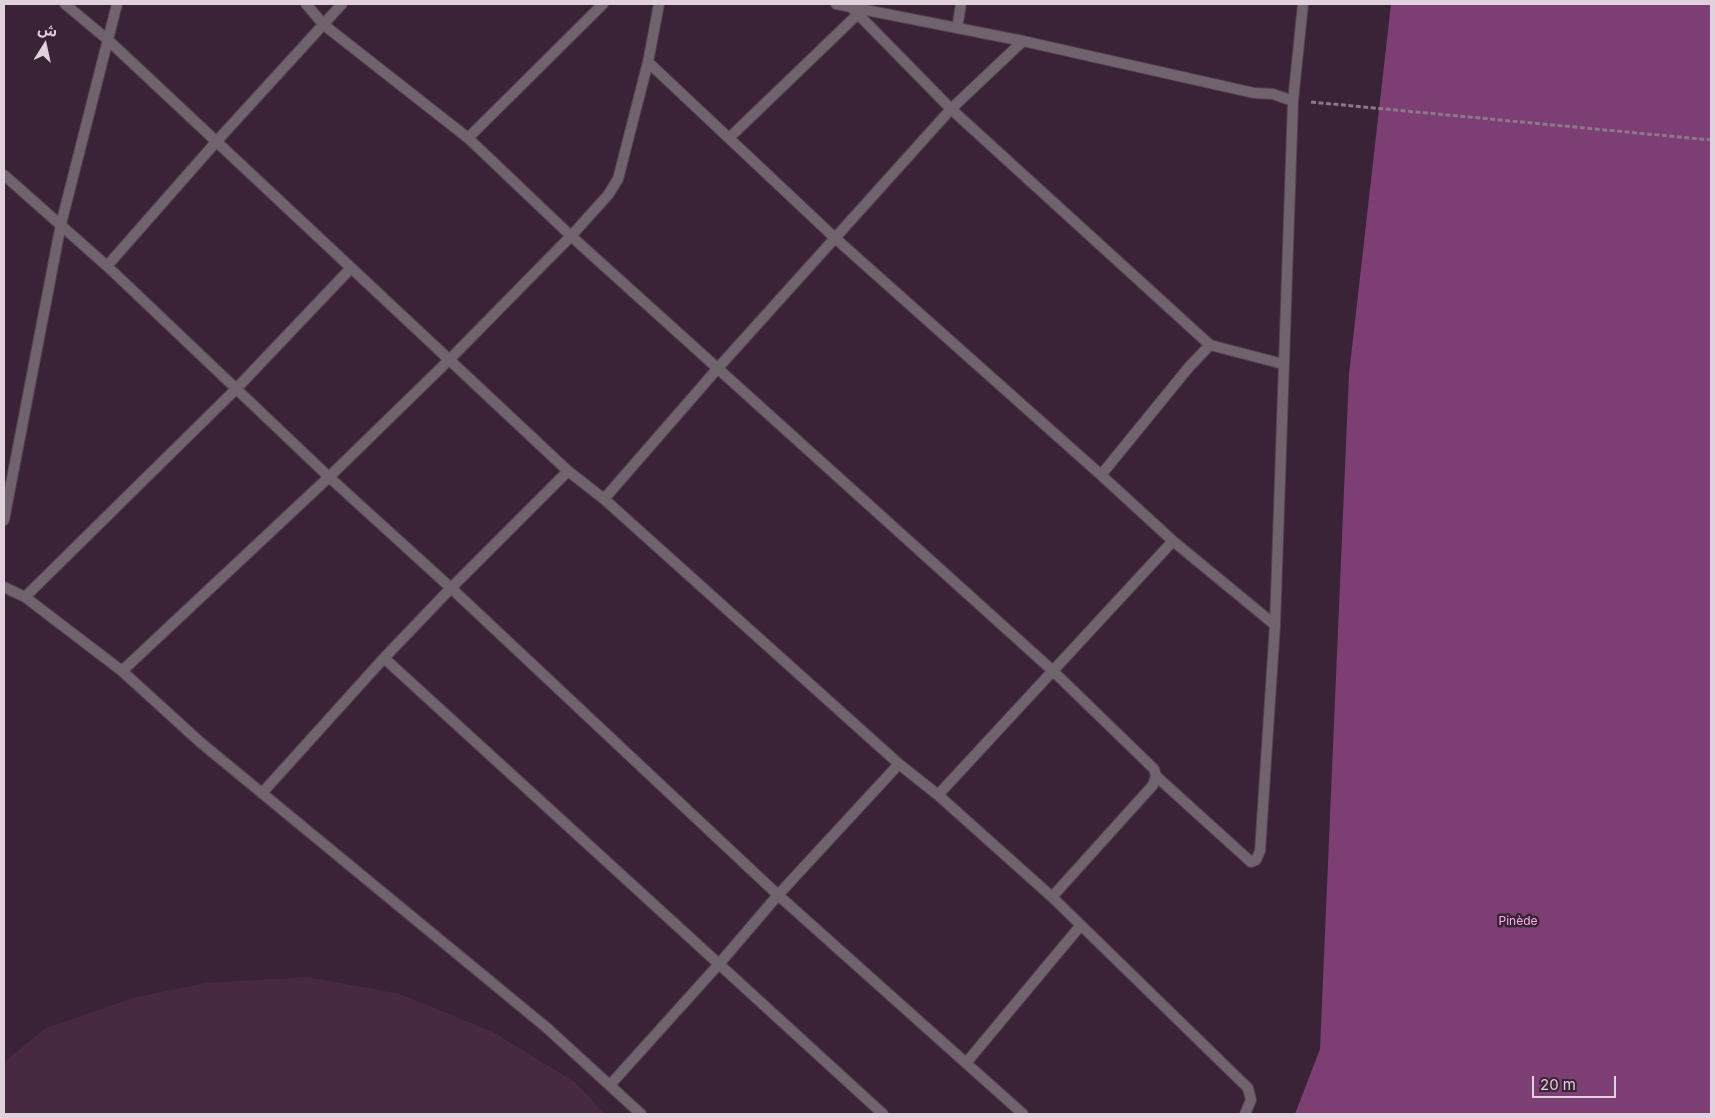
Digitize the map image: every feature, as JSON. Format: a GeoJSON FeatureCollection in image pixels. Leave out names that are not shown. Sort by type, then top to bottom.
{"type":"FeatureCollection","features":[{"type":"Feature","properties":{"kind":"street"},"geometry":{"type":"LineString","coordinates":[[65,4],[108,40],[568,471],[604,499],[899,764],[938,795],[1052,897],[1248,1088],[1251,1100],[1245,1114]]}},
{"type":"Feature","properties":{"kind":"street"},"geometry":{"type":"LineString","coordinates":[[4,520],[62,224],[117,4]]}},
{"type":"Feature","properties":{"kind":"street"},"geometry":{"type":"LineString","coordinates":[[306,4],[324,24],[468,138],[571,236],[1052,671],[1154,770],[1156,776],[1251,862],[1256,860],[1260,851],[1275,625],[1293,101],[1303,4]]}},
{"type":"Feature","properties":{"kind":"street"},"geometry":{"type":"LineString","coordinates":[[107,266],[216,142],[342,4]]}},
{"type":"Feature","properties":{"kind":"street"},"geometry":{"type":"LineString","coordinates":[[468,138],[603,4]]}},
{"type":"Feature","properties":{"kind":"street"},"geometry":{"type":"LineString","coordinates":[[122,671],[329,477],[449,360],[571,236],[608,195],[618,179],[648,62],[659,4]]}},
{"type":"Feature","properties":{"kind":"street"},"geometry":{"type":"LineString","coordinates":[[836,4],[855,10],[1023,41],[1254,92],[1274,94],[1293,101]]}},
{"type":"Feature","properties":{"kind":"street"},"geometry":{"type":"LineString","coordinates":[[957,28],[961,4]]}},
{"type":"Feature","properties":{"kind":"street"},"geometry":{"type":"LineString","coordinates":[[729,138],[855,10]]}},
{"type":"Feature","properties":{"kind":"street"},"geometry":{"type":"LineString","coordinates":[[855,10],[951,109],[1210,345],[1283,364]]}},
{"type":"Feature","properties":{"kind":"street"},"geometry":{"type":"LineString","coordinates":[[604,499],[718,368],[951,109],[1023,41]]}},
{"type":"Feature","properties":{"kind":"street"},"geometry":{"type":"LineString","coordinates":[[648,62],[834,238],[1173,541],[1275,625]]}},
{"type":"Feature","properties":{"kind":"street"},"geometry":{"type":"LineString","coordinates":[[4,175],[62,224],[329,477],[451,588],[778,895],[1023,1114]]}},
{"type":"Feature","properties":{"kind":"street"},"geometry":{"type":"LineString","coordinates":[[25,597],[236,389],[351,268]]}},
{"type":"Feature","properties":{"kind":"street"},"geometry":{"type":"LineString","coordinates":[[1101,475],[1189,367],[1210,345]]}},
{"type":"Feature","properties":{"kind":"street"},"geometry":{"type":"LineString","coordinates":[[263,792],[384,658],[568,471]]}},
{"type":"Feature","properties":{"kind":"street"},"geometry":{"type":"LineString","coordinates":[[938,795],[1173,541]]}},
{"type":"Feature","properties":{"kind":"street"},"geometry":{"type":"LineString","coordinates":[[4,587],[25,597],[122,671],[200,742],[547,1028],[641,1114]]}},
{"type":"Feature","properties":{"kind":"street"},"geometry":{"type":"LineString","coordinates":[[384,658],[882,1114]]}},
{"type":"Feature","properties":{"kind":"street"},"geometry":{"type":"LineString","coordinates":[[610,1085],[719,964],[778,895],[899,764]]}},
{"type":"Feature","properties":{"kind":"street"},"geometry":{"type":"LineString","coordinates":[[1052,897],[1153,785],[1156,776]]}},
{"type":"Feature","properties":{"kind":"street"},"geometry":{"type":"LineString","coordinates":[[966,1063],[1081,925]]}},
{"type":"Feature","properties":{"kind":"path"},"geometry":{"type":"LineString","coordinates":[[1293,101],[1711,140]]}},
{"type":"Feature","properties":{"kind":"shaded area"},"geometry":{"type":"Polygon","coordinates":[[[308,977],[400,994],[493,1032],[575,1082],[605,1114],[4,1114],[4,1062],[46,1028],[137,997],[205,983],[308,977]]]}},
{"type":"Feature","properties":{"kind":"green space","name":"Pinède"},"geometry":{"type":"Polygon","coordinates":[[[1391,4],[1711,4],[1711,1114],[1295,1114],[1320,1049],[1349,374],[1391,4]]]}}]}
